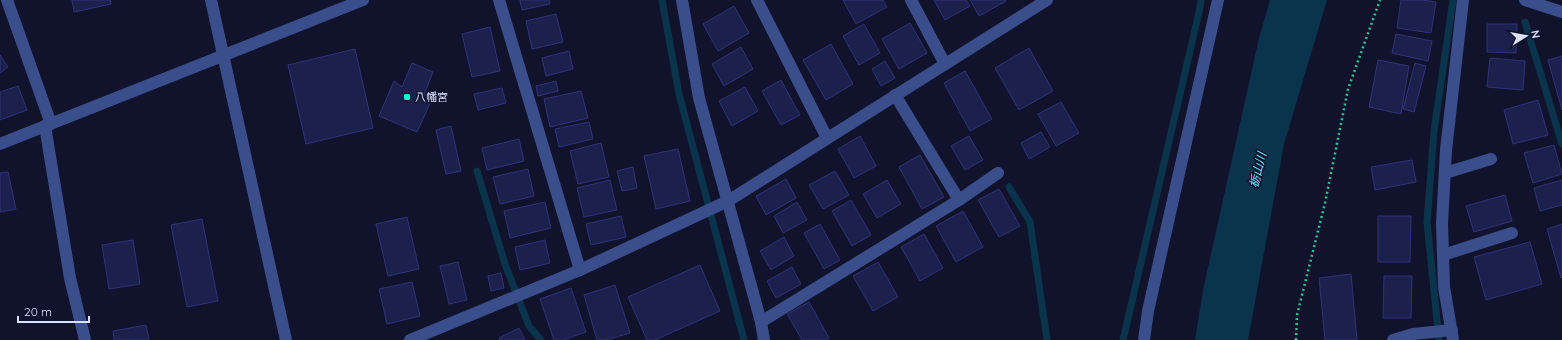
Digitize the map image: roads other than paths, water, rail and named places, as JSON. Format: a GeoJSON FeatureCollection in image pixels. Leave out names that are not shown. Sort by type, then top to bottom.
{"type":"FeatureCollection","features":[{"type":"Feature","properties":{"kind":"street"},"geometry":{"type":"LineString","coordinates":[[7,0],[48,125],[70,278],[85,340]]}},
{"type":"Feature","properties":{"kind":"street"},"geometry":{"type":"LineString","coordinates":[[211,0],[286,340]]}},
{"type":"Feature","properties":{"kind":"street"},"geometry":{"type":"LineString","coordinates":[[0,144],[363,0]]}},
{"type":"Feature","properties":{"kind":"street"},"geometry":{"type":"LineString","coordinates":[[499,0],[580,270]]}},
{"type":"Feature","properties":{"kind":"street"},"geometry":{"type":"LineString","coordinates":[[682,0],[699,98],[761,322],[764,340]]}},
{"type":"Feature","properties":{"kind":"street"},"geometry":{"type":"LineString","coordinates":[[757,0],[827,138]]}},
{"type":"Feature","properties":{"kind":"street"},"geometry":{"type":"LineString","coordinates":[[911,0],[945,64]]}},
{"type":"Feature","properties":{"kind":"street"},"geometry":{"type":"LineString","coordinates":[[414,339],[580,270],[728,201],[1047,0]]}},
{"type":"Feature","properties":{"kind":"street"},"geometry":{"type":"LineString","coordinates":[[1144,340],[1148,311],[1218,0]]}},
{"type":"Feature","properties":{"kind":"street"},"geometry":{"type":"LineString","coordinates":[[1393,340],[1413,334],[1452,335],[1444,287],[1442,224],[1445,173],[1463,0]]}},
{"type":"Feature","properties":{"kind":"street"},"geometry":{"type":"LineString","coordinates":[[1525,0],[1562,12]]}},
{"type":"Feature","properties":{"kind":"street"},"geometry":{"type":"LineString","coordinates":[[895,95],[959,200]]}},
{"type":"Feature","properties":{"kind":"street"},"geometry":{"type":"LineString","coordinates":[[1445,173],[1490,159]]}},
{"type":"Feature","properties":{"kind":"street"},"geometry":{"type":"LineString","coordinates":[[761,322],[959,200],[998,173]]}},
{"type":"Feature","properties":{"kind":"street"},"geometry":{"type":"LineString","coordinates":[[1443,255],[1512,233]]}},
{"type":"Feature","properties":{"kind":"water","name":"栃山川"},"geometry":{"type":"Polygon","coordinates":[[[1270,0],[1327,0],[1284,144],[1248,340],[1195,340],[1203,290],[1259,38],[1270,0]]]}},
{"type":"Feature","properties":{"kind":"waterway"},"geometry":{"type":"LineString","coordinates":[[662,0],[679,94],[744,340]]}},
{"type":"Feature","properties":{"kind":"waterway"},"geometry":{"type":"LineString","coordinates":[[1123,340],[1201,0]]}},
{"type":"Feature","properties":{"kind":"waterway"},"geometry":{"type":"LineString","coordinates":[[1439,340],[1427,222],[1434,131],[1453,0]]}},
{"type":"Feature","properties":{"kind":"waterway"},"geometry":{"type":"LineString","coordinates":[[1525,22],[1562,144]]}},
{"type":"Feature","properties":{"kind":"waterway"},"geometry":{"type":"LineString","coordinates":[[477,171],[505,264],[529,326],[541,340]]}},
{"type":"Feature","properties":{"kind":"waterway"},"geometry":{"type":"LineString","coordinates":[[1009,187],[1030,222],[1047,340]]}},
{"type":"Feature","properties":{"kind":"place","name":"八幡宮"},"geometry":{"type":"Point","coordinates":[407,97]}}]}
